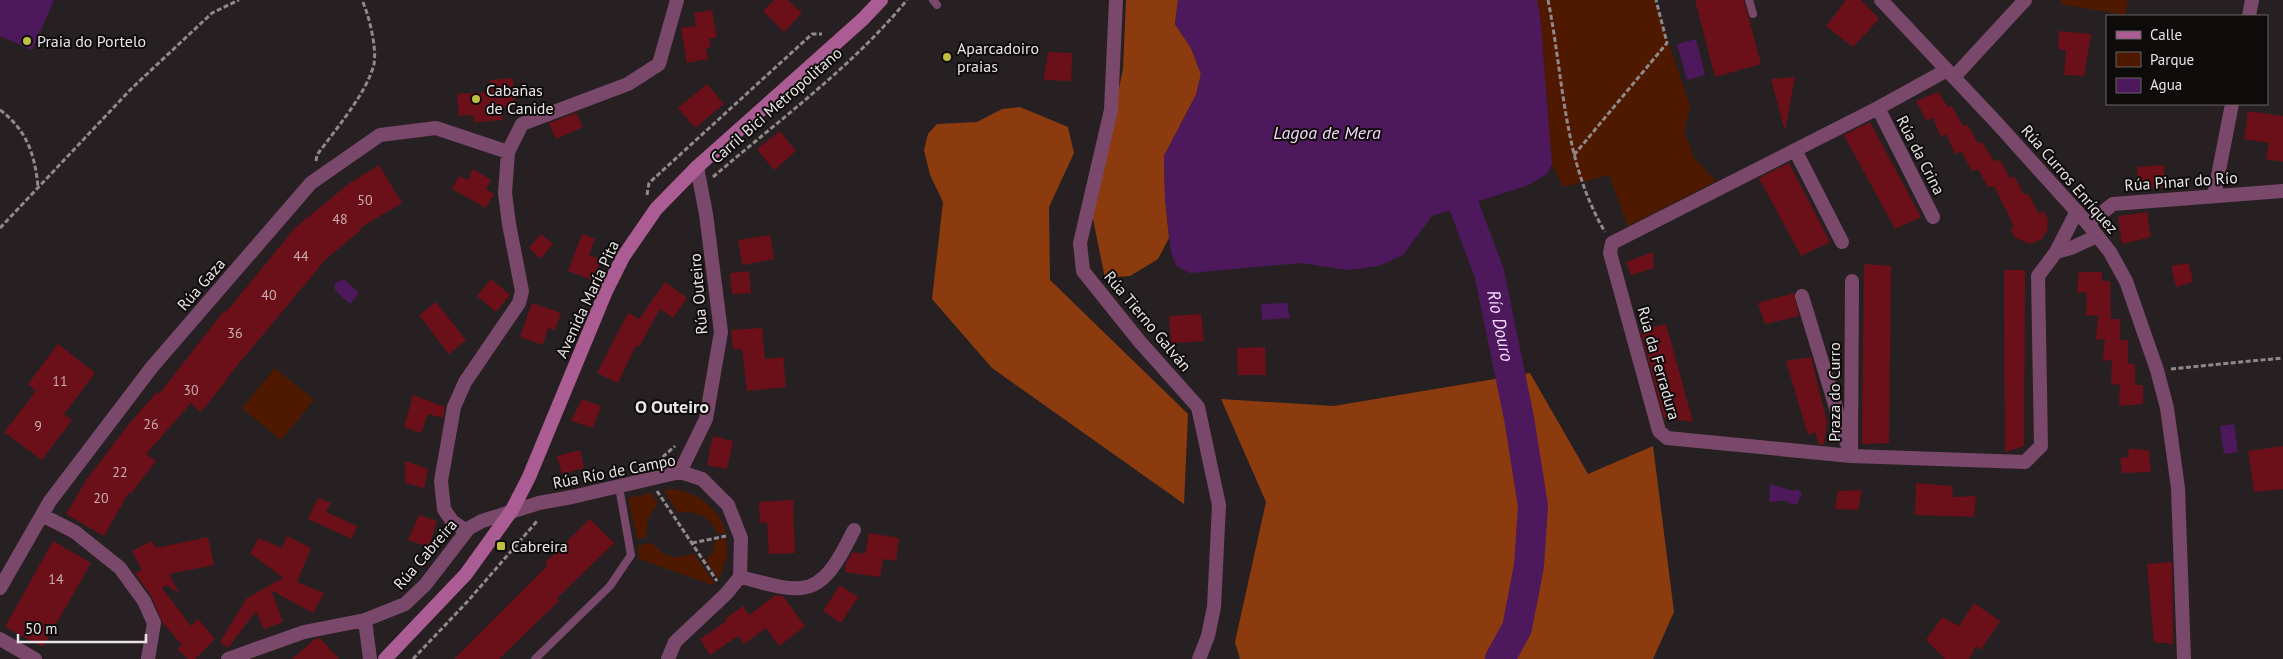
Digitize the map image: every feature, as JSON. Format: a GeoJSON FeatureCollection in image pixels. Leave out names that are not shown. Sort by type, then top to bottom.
{"type":"FeatureCollection","features":[{"type":"Feature","properties":{"kind":"main road","name":"Avenida María Pita"},"geometry":{"type":"LineString","coordinates":[[385,659],[466,574],[512,510],[529,477],[606,291],[623,257],[656,208],[697,166],[863,19],[881,0]]}},
{"type":"Feature","properties":{"kind":"street"},"geometry":{"type":"LineString","coordinates":[[466,531],[452,521],[444,509],[441,481],[454,407],[465,382],[519,303],[522,291],[505,193],[508,152],[522,124],[628,84],[659,64],[677,0]]}},
{"type":"Feature","properties":{"kind":"street","name":"Rúa Tierno Galván"},"geometry":{"type":"LineString","coordinates":[[1116,0],[1111,110],[1080,243],[1083,271],[1140,342],[1198,407],[1219,505],[1214,607],[1208,636],[1199,659]]}},
{"type":"Feature","properties":{"kind":"street","name":"Rúa Curros Enríquez"},"geometry":{"type":"LineString","coordinates":[[1880,0],[2077,211],[2110,252],[2126,281],[2157,370],[2167,408],[2178,488],[2184,659]]}},
{"type":"Feature","properties":{"kind":"street"},"geometry":{"type":"LineString","coordinates":[[1612,243],[1950,73],[2025,0]]}},
{"type":"Feature","properties":{"kind":"street"},"geometry":{"type":"LineString","coordinates":[[2249,15],[2252,0]]}},
{"type":"Feature","properties":{"kind":"street"},"geometry":{"type":"LineString","coordinates":[[2214,196],[2232,105]]}},
{"type":"Feature","properties":{"kind":"street","name":"Rúa da Crina"},"geometry":{"type":"LineString","coordinates":[[1878,108],[1933,217]]}},
{"type":"Feature","properties":{"kind":"street","name":"Rúa Gaza"},"geometry":{"type":"LineString","coordinates":[[0,588],[50,501],[152,367],[310,183],[380,135],[436,128],[508,152]]}},
{"type":"Feature","properties":{"kind":"street"},"geometry":{"type":"LineString","coordinates":[[1794,150],[1842,242]]}},
{"type":"Feature","properties":{"kind":"street","name":"Rúa Outeiro"},"geometry":{"type":"LineString","coordinates":[[680,472],[706,419],[721,332],[706,214],[697,166]]}},
{"type":"Feature","properties":{"kind":"street","name":"Rúa Pinar do Río"},"geometry":{"type":"LineString","coordinates":[[2088,224],[2113,204],[2283,191]]}},
{"type":"Feature","properties":{"kind":"street","name":"Rúa da Ferradura"},"geometry":{"type":"LineString","coordinates":[[1612,243],[1610,253],[1659,430],[1667,438],[1851,456],[2025,462],[2041,446],[2038,276],[2056,252],[2077,211]]}},
{"type":"Feature","properties":{"kind":"street"},"geometry":{"type":"LineString","coordinates":[[2056,252],[2071,248],[2097,236]]}},
{"type":"Feature","properties":{"kind":"street","name":"Praza do Curro"},"geometry":{"type":"LineString","coordinates":[[1851,456],[1852,281]]}},
{"type":"Feature","properties":{"kind":"street","name":"Praza do Curro"},"geometry":{"type":"LineString","coordinates":[[1802,296],[1851,456]]}},
{"type":"Feature","properties":{"kind":"street","name":"Rúa Río de Campo"},"geometry":{"type":"LineString","coordinates":[[512,510],[680,472],[702,479],[728,504],[741,538],[740,577]]}},
{"type":"Feature","properties":{"kind":"street","name":"Rúa Cabreira"},"geometry":{"type":"LineString","coordinates":[[228,659],[304,632],[365,620],[405,604],[425,585],[466,531],[482,521],[512,510]]}},
{"type":"Feature","properties":{"kind":"street"},"geometry":{"type":"LineString","coordinates":[[42,515],[75,532],[120,568],[144,600],[154,623],[148,659]]}},
{"type":"Feature","properties":{"kind":"street"},"geometry":{"type":"LineString","coordinates":[[668,659],[675,642],[726,594],[740,577],[802,588],[817,583],[834,566],[854,530]]}},
{"type":"Feature","properties":{"kind":"street"},"geometry":{"type":"LineString","coordinates":[[365,620],[370,659]]}},
{"type":"Feature","properties":{"kind":"street"},"geometry":{"type":"LineString","coordinates":[[0,639],[36,659]]}},
{"type":"Feature","properties":{"kind":"lane"},"geometry":{"type":"LineString","coordinates":[[1749,0],[1753,14]]}},
{"type":"Feature","properties":{"kind":"lane"},"geometry":{"type":"LineString","coordinates":[[535,659],[610,586],[631,555],[620,487]]}},
{"type":"Feature","properties":{"kind":"path"},"geometry":{"type":"LineString","coordinates":[[0,228],[132,88],[212,13],[239,0]]}},
{"type":"Feature","properties":{"kind":"path"},"geometry":{"type":"LineString","coordinates":[[310,183],[317,155],[368,82],[374,62],[370,26],[362,0]]}},
{"type":"Feature","properties":{"kind":"path","name":"Carril Bici Metropolitano"},"geometry":{"type":"LineString","coordinates":[[711,178],[838,70],[889,22],[908,0]]}},
{"type":"Feature","properties":{"kind":"path"},"geometry":{"type":"LineString","coordinates":[[1548,0],[1562,97],[1580,179],[1598,219],[1612,243]]}},
{"type":"Feature","properties":{"kind":"path"},"geometry":{"type":"LineString","coordinates":[[1574,155],[1667,43],[1656,0]]}},
{"type":"Feature","properties":{"kind":"path"},"geometry":{"type":"LineString","coordinates":[[0,110],[11,118],[29,142],[36,164],[38,188]]}},
{"type":"Feature","properties":{"kind":"path"},"geometry":{"type":"LineString","coordinates":[[2157,370],[2282,358]]}},
{"type":"Feature","properties":{"kind":"path"},"geometry":{"type":"LineString","coordinates":[[657,461],[680,442]]}},
{"type":"Feature","properties":{"kind":"path"},"geometry":{"type":"LineString","coordinates":[[657,489],[726,594]]}},
{"type":"Feature","properties":{"kind":"path"},"geometry":{"type":"LineString","coordinates":[[413,659],[468,601],[509,551],[542,516],[546,502]]}},
{"type":"Feature","properties":{"kind":"path"},"geometry":{"type":"LineString","coordinates":[[692,543],[729,535]]}},
{"type":"Feature","properties":{"kind":"green space"},"geometry":{"type":"Polygon","coordinates":[[[1537,0],[1654,0],[1690,106],[1684,131],[1694,158],[1716,181],[1628,226],[1609,175],[1563,187],[1552,164],[1540,14],[1537,0]]]}},
{"type":"Feature","properties":{"kind":"green space"},"geometry":{"type":"Polygon","coordinates":[[[2061,0],[2128,0],[2125,15],[2061,4],[2061,0]]]}},
{"type":"Feature","properties":{"kind":"green space"},"geometry":{"type":"Polygon","coordinates":[[[275,368],[314,400],[281,440],[242,408],[275,368]]]}},
{"type":"Feature","properties":{"kind":"green space"},"geometry":{"type":"Polygon","coordinates":[[[674,489],[691,494],[706,503],[718,516],[726,533],[717,534],[715,528],[707,519],[696,513],[678,513],[664,490],[674,489]]]}},
{"type":"Feature","properties":{"kind":"green space"},"geometry":{"type":"Polygon","coordinates":[[[651,493],[658,504],[648,517],[646,537],[637,539],[628,498],[651,493]]]}},
{"type":"Feature","properties":{"kind":"green space"},"geometry":{"type":"Polygon","coordinates":[[[726,538],[727,557],[719,579],[706,560],[713,552],[715,541],[726,538]]]}},
{"type":"Feature","properties":{"kind":"green space"},"geometry":{"type":"Polygon","coordinates":[[[652,543],[661,552],[671,556],[681,557],[693,553],[715,583],[713,585],[639,559],[638,545],[652,543]]]}},
{"type":"Feature","properties":{"kind":"shaded area"},"geometry":{"type":"Polygon","coordinates":[[[1126,0],[1178,0],[1175,24],[1191,48],[1201,74],[1196,95],[1164,156],[1165,198],[1169,238],[1158,259],[1130,276],[1105,278],[1091,209],[1103,165],[1123,69],[1126,0]]]}},
{"type":"Feature","properties":{"kind":"shaded area"},"geometry":{"type":"Polygon","coordinates":[[[1020,107],[1068,127],[1074,153],[1049,207],[1050,280],[1188,414],[1184,504],[992,368],[932,299],[943,202],[930,175],[924,150],[928,134],[937,124],[977,122],[1002,109],[1020,107]]]}},
{"type":"Feature","properties":{"kind":"shaded area"},"geometry":{"type":"Polygon","coordinates":[[[1530,373],[1588,474],[1653,446],[1674,612],[1653,659],[1240,659],[1235,642],[1266,502],[1221,399],[1334,406],[1530,373]]]}},
{"type":"Feature","properties":{"kind":"water"},"geometry":{"type":"Polygon","coordinates":[[[0,0],[54,0],[32,50],[0,36],[0,0]]]}},
{"type":"Feature","properties":{"kind":"water","name":"Lagoa de Mera"},"geometry":{"type":"Polygon","coordinates":[[[1178,0],[1537,0],[1540,14],[1552,164],[1546,175],[1526,186],[1432,216],[1403,255],[1379,266],[1348,270],[1301,263],[1190,273],[1176,266],[1171,252],[1165,198],[1164,156],[1196,95],[1201,74],[1191,48],[1175,24],[1178,0]]]}},
{"type":"Feature","properties":{"kind":"water"},"geometry":{"type":"Polygon","coordinates":[[[1696,39],[1705,75],[1687,80],[1677,44],[1696,39]]]}},
{"type":"Feature","properties":{"kind":"water"},"geometry":{"type":"Polygon","coordinates":[[[344,279],[359,293],[350,304],[335,290],[335,283],[344,279]]]}},
{"type":"Feature","properties":{"kind":"water"},"geometry":{"type":"Polygon","coordinates":[[[1287,303],[1290,318],[1262,320],[1261,304],[1287,303]]]}},
{"type":"Feature","properties":{"kind":"water"},"geometry":{"type":"Polygon","coordinates":[[[2234,424],[2238,452],[2224,454],[2220,426],[2234,424]]]}},
{"type":"Feature","properties":{"kind":"water"},"geometry":{"type":"Polygon","coordinates":[[[1770,484],[1794,491],[1797,489],[1802,493],[1797,504],[1769,501],[1770,484]]]}},
{"type":"Feature","properties":{"kind":"building"},"geometry":{"type":"Polygon","coordinates":[[[774,0],[788,0],[802,13],[784,32],[763,11],[774,0]]]}},
{"type":"Feature","properties":{"kind":"building"},"geometry":{"type":"Polygon","coordinates":[[[1695,0],[1744,0],[1761,64],[1715,77],[1695,0]]]}},
{"type":"Feature","properties":{"kind":"building"},"geometry":{"type":"Polygon","coordinates":[[[1846,0],[1861,0],[1879,19],[1853,47],[1826,26],[1846,0]]]}},
{"type":"Feature","properties":{"kind":"building"},"geometry":{"type":"Polygon","coordinates":[[[712,10],[717,37],[709,39],[711,47],[706,48],[708,59],[687,63],[681,28],[696,26],[694,13],[712,10]]]}},
{"type":"Feature","properties":{"kind":"building"},"geometry":{"type":"Polygon","coordinates":[[[2059,31],[2091,34],[2084,76],[2064,75],[2066,50],[2058,49],[2059,31]]]}},
{"type":"Feature","properties":{"kind":"building"},"geometry":{"type":"Polygon","coordinates":[[[1048,52],[1072,53],[1071,81],[1044,80],[1048,52]]]}},
{"type":"Feature","properties":{"kind":"building"},"geometry":{"type":"Polygon","coordinates":[[[1795,77],[1785,131],[1771,79],[1795,77]]]}},
{"type":"Feature","properties":{"kind":"building"},"geometry":{"type":"Polygon","coordinates":[[[513,78],[515,107],[502,108],[503,120],[474,122],[473,115],[459,116],[457,94],[491,92],[490,80],[513,78]]]}},
{"type":"Feature","properties":{"kind":"building"},"geometry":{"type":"Polygon","coordinates":[[[707,84],[724,104],[695,128],[678,108],[707,84]]]}},
{"type":"Feature","properties":{"kind":"building"},"geometry":{"type":"Polygon","coordinates":[[[1938,92],[1948,107],[1952,106],[1963,126],[1967,124],[1978,143],[1982,142],[1994,161],[2000,160],[2010,178],[2015,177],[2024,195],[2028,193],[2039,214],[2044,211],[2048,220],[2047,231],[2042,239],[2030,244],[2016,238],[2010,229],[2014,226],[1994,186],[1988,187],[1978,169],[1972,171],[1961,151],[1955,154],[1946,134],[1941,137],[1933,118],[1926,120],[1916,101],[1938,92]]]}},
{"type":"Feature","properties":{"kind":"building"},"geometry":{"type":"Polygon","coordinates":[[[2248,111],[2283,116],[2283,162],[2266,159],[2269,143],[2244,139],[2248,111]]]}},
{"type":"Feature","properties":{"kind":"building"},"geometry":{"type":"Polygon","coordinates":[[[576,113],[583,127],[556,139],[549,123],[576,113]]]}},
{"type":"Feature","properties":{"kind":"building"},"geometry":{"type":"Polygon","coordinates":[[[1870,122],[1921,217],[1895,229],[1844,135],[1870,122]]]}},
{"type":"Feature","properties":{"kind":"building"},"geometry":{"type":"Polygon","coordinates":[[[780,131],[796,151],[774,170],[757,149],[780,131]]]}},
{"type":"Feature","properties":{"kind":"building"},"geometry":{"type":"Polygon","coordinates":[[[1789,163],[1830,242],[1801,256],[1759,178],[1789,163]]]}},
{"type":"Feature","properties":{"kind":"building"},"geometry":{"type":"Polygon","coordinates":[[[379,165],[402,203],[360,228],[362,229],[326,259],[226,379],[201,412],[191,403],[146,454],[156,461],[131,494],[129,492],[104,536],[66,514],[87,479],[128,425],[157,392],[159,394],[224,311],[226,312],[295,228],[347,185],[379,165]]]}},
{"type":"Feature","properties":{"kind":"building"},"geometry":{"type":"Polygon","coordinates":[[[2164,165],[2165,187],[2138,190],[2137,167],[2164,165]]]}},
{"type":"Feature","properties":{"kind":"building"},"geometry":{"type":"Polygon","coordinates":[[[473,169],[491,180],[486,189],[494,194],[486,208],[452,189],[459,176],[468,180],[473,169]]]}},
{"type":"Feature","properties":{"kind":"building"},"geometry":{"type":"Polygon","coordinates":[[[2147,212],[2151,237],[2122,244],[2118,216],[2147,212]]]}},
{"type":"Feature","properties":{"kind":"building"},"geometry":{"type":"Polygon","coordinates":[[[541,234],[553,244],[540,259],[529,248],[541,234]]]}},
{"type":"Feature","properties":{"kind":"building"},"geometry":{"type":"Polygon","coordinates":[[[582,234],[595,239],[589,255],[601,260],[593,280],[568,271],[582,234]]]}},
{"type":"Feature","properties":{"kind":"building"},"geometry":{"type":"Polygon","coordinates":[[[770,235],[774,259],[742,265],[738,240],[770,235]]]}},
{"type":"Feature","properties":{"kind":"building"},"geometry":{"type":"Polygon","coordinates":[[[1653,252],[1654,268],[1631,275],[1626,262],[1653,252]]]}},
{"type":"Feature","properties":{"kind":"building"},"geometry":{"type":"Polygon","coordinates":[[[2189,263],[2193,282],[2176,287],[2171,266],[2189,263]]]}},
{"type":"Feature","properties":{"kind":"building"},"geometry":{"type":"Polygon","coordinates":[[[1864,264],[1891,266],[1889,443],[1862,444],[1864,264]]]}},
{"type":"Feature","properties":{"kind":"building"},"geometry":{"type":"Polygon","coordinates":[[[2004,270],[2025,270],[2024,446],[2005,452],[2004,270]]]}},
{"type":"Feature","properties":{"kind":"building"},"geometry":{"type":"Polygon","coordinates":[[[749,271],[751,293],[732,294],[730,273],[749,271]]]}},
{"type":"Feature","properties":{"kind":"building"},"geometry":{"type":"Polygon","coordinates":[[[2079,272],[2102,272],[2102,281],[2110,281],[2111,319],[2120,319],[2120,340],[2128,340],[2128,364],[2135,364],[2135,385],[2143,385],[2143,404],[2119,406],[2120,384],[2111,385],[2112,360],[2103,361],[2105,339],[2096,340],[2098,315],[2086,316],[2087,292],[2077,293],[2079,272]]]}},
{"type":"Feature","properties":{"kind":"building"},"geometry":{"type":"Polygon","coordinates":[[[491,279],[510,295],[496,312],[477,296],[491,279]]]}},
{"type":"Feature","properties":{"kind":"building"},"geometry":{"type":"Polygon","coordinates":[[[665,282],[687,298],[673,318],[660,309],[639,347],[636,345],[618,383],[597,373],[628,313],[639,319],[665,282]]]}},
{"type":"Feature","properties":{"kind":"building"},"geometry":{"type":"Polygon","coordinates":[[[1794,293],[1799,316],[1765,324],[1758,303],[1794,293]]]}},
{"type":"Feature","properties":{"kind":"building"},"geometry":{"type":"Polygon","coordinates":[[[436,302],[466,340],[449,354],[419,315],[436,302]]]}},
{"type":"Feature","properties":{"kind":"building"},"geometry":{"type":"Polygon","coordinates":[[[532,303],[561,313],[555,330],[548,328],[543,345],[520,337],[532,303]]]}},
{"type":"Feature","properties":{"kind":"building"},"geometry":{"type":"Polygon","coordinates":[[[1201,314],[1204,341],[1171,343],[1169,316],[1201,314]]]}},
{"type":"Feature","properties":{"kind":"building"},"geometry":{"type":"Polygon","coordinates":[[[1666,324],[1693,422],[1664,418],[1640,330],[1666,324]]]}},
{"type":"Feature","properties":{"kind":"building"},"geometry":{"type":"Polygon","coordinates":[[[762,328],[765,359],[783,357],[786,387],[747,391],[742,349],[733,349],[731,330],[762,328]]]}},
{"type":"Feature","properties":{"kind":"building"},"geometry":{"type":"Polygon","coordinates":[[[58,344],[95,373],[64,414],[72,420],[42,460],[4,432],[36,391],[28,384],[58,344]]]}},
{"type":"Feature","properties":{"kind":"building"},"geometry":{"type":"Polygon","coordinates":[[[1265,347],[1266,375],[1238,375],[1237,348],[1265,347]]]}},
{"type":"Feature","properties":{"kind":"building"},"geometry":{"type":"Polygon","coordinates":[[[1811,357],[1827,422],[1824,445],[1819,444],[1815,432],[1808,435],[1786,361],[1811,357]]]}},
{"type":"Feature","properties":{"kind":"building"},"geometry":{"type":"Polygon","coordinates":[[[413,395],[445,407],[443,418],[428,414],[421,433],[404,427],[413,395]]]}},
{"type":"Feature","properties":{"kind":"building"},"geometry":{"type":"Polygon","coordinates":[[[582,399],[601,406],[593,428],[571,421],[582,399]]]}},
{"type":"Feature","properties":{"kind":"building"},"geometry":{"type":"Polygon","coordinates":[[[713,436],[733,441],[727,469],[707,465],[713,436]]]}},
{"type":"Feature","properties":{"kind":"building"},"geometry":{"type":"Polygon","coordinates":[[[2283,446],[2283,489],[2254,492],[2248,451],[2283,446]]]}},
{"type":"Feature","properties":{"kind":"building"},"geometry":{"type":"Polygon","coordinates":[[[2128,449],[2149,450],[2151,472],[2122,473],[2120,458],[2129,457],[2128,449]]]}},
{"type":"Feature","properties":{"kind":"building"},"geometry":{"type":"Polygon","coordinates":[[[580,450],[584,468],[562,474],[557,456],[580,450]]]}},
{"type":"Feature","properties":{"kind":"building"},"geometry":{"type":"Polygon","coordinates":[[[405,461],[428,469],[424,488],[405,483],[405,461]]]}},
{"type":"Feature","properties":{"kind":"building"},"geometry":{"type":"Polygon","coordinates":[[[1916,483],[1953,486],[1952,497],[1976,496],[1974,517],[1915,515],[1916,483]]]}},
{"type":"Feature","properties":{"kind":"building"},"geometry":{"type":"Polygon","coordinates":[[[1862,490],[1858,510],[1835,509],[1838,491],[1862,490]]]}},
{"type":"Feature","properties":{"kind":"building"},"geometry":{"type":"Polygon","coordinates":[[[318,498],[331,503],[326,512],[357,526],[352,539],[308,519],[318,498]]]}},
{"type":"Feature","properties":{"kind":"building"},"geometry":{"type":"Polygon","coordinates":[[[793,500],[795,553],[769,554],[767,522],[760,523],[759,502],[793,500]]]}},
{"type":"Feature","properties":{"kind":"building"},"geometry":{"type":"Polygon","coordinates":[[[419,515],[437,521],[429,547],[408,540],[419,515]]]}},
{"type":"Feature","properties":{"kind":"building"},"geometry":{"type":"Polygon","coordinates":[[[590,519],[614,543],[557,598],[559,601],[499,659],[454,659],[547,566],[545,563],[590,519]]]}},
{"type":"Feature","properties":{"kind":"building"},"geometry":{"type":"Polygon","coordinates":[[[869,533],[899,538],[896,561],[883,559],[880,577],[845,572],[846,563],[853,552],[865,554],[869,533]]]}},
{"type":"Feature","properties":{"kind":"building"},"geometry":{"type":"Polygon","coordinates":[[[287,536],[311,548],[297,582],[324,593],[313,613],[271,590],[283,622],[264,629],[256,611],[228,648],[220,642],[247,598],[283,578],[250,553],[259,538],[282,548],[287,536]]]}},
{"type":"Feature","properties":{"kind":"building"},"geometry":{"type":"Polygon","coordinates":[[[208,537],[214,565],[169,574],[179,593],[166,585],[162,588],[191,626],[198,619],[215,639],[195,659],[188,659],[177,649],[182,645],[162,622],[152,597],[135,573],[142,570],[132,551],[152,541],[156,548],[208,537]]]}},
{"type":"Feature","properties":{"kind":"building"},"geometry":{"type":"Polygon","coordinates":[[[53,541],[91,563],[43,647],[5,627],[53,541]]]}},
{"type":"Feature","properties":{"kind":"building"},"geometry":{"type":"Polygon","coordinates":[[[2172,562],[2173,644],[2154,642],[2147,564],[2172,562]]]}},
{"type":"Feature","properties":{"kind":"building"},"geometry":{"type":"Polygon","coordinates":[[[840,585],[858,597],[841,623],[823,611],[840,585]]]}},
{"type":"Feature","properties":{"kind":"building"},"geometry":{"type":"Polygon","coordinates":[[[776,595],[783,596],[805,626],[779,646],[766,628],[744,644],[738,636],[710,655],[700,639],[727,621],[725,619],[743,606],[749,615],[776,595]]]}},
{"type":"Feature","properties":{"kind":"building"},"geometry":{"type":"Polygon","coordinates":[[[1974,603],[2000,621],[1981,650],[1976,646],[1969,659],[1945,659],[1926,640],[1942,617],[1959,626],[1974,603]]]}},
{"type":"Feature","properties":{"kind":"building"},"geometry":{"type":"Polygon","coordinates":[[[320,638],[339,659],[292,659],[315,639],[320,638]]]}},
{"type":"Feature","properties":{"kind":"waterway","name":"Río Douro"},"geometry":{"type":"LineString","coordinates":[[1458,167],[1464,206],[1489,272],[1519,418],[1533,506],[1529,566],[1517,628],[1500,659]]}},
{"type":"Feature","properties":{"kind":"place","name":"Praia do Portelo"},"geometry":{"type":"Point","coordinates":[27,41]}},
{"type":"Feature","properties":{"kind":"place","name":"Aparcadoiro praias"},"geometry":{"type":"Point","coordinates":[947,57]}},
{"type":"Feature","properties":{"kind":"place","name":"Cabañas de Canide"},"geometry":{"type":"Point","coordinates":[476,99]}},
{"type":"Feature","properties":{"kind":"place","name":"Cabreira"},"geometry":{"type":"Point","coordinates":[501,546]}},
{"type":"Feature","properties":{"kind":"district","name":"O Outeiro"},"geometry":{"type":"Point","coordinates":[672,407]}}]}
